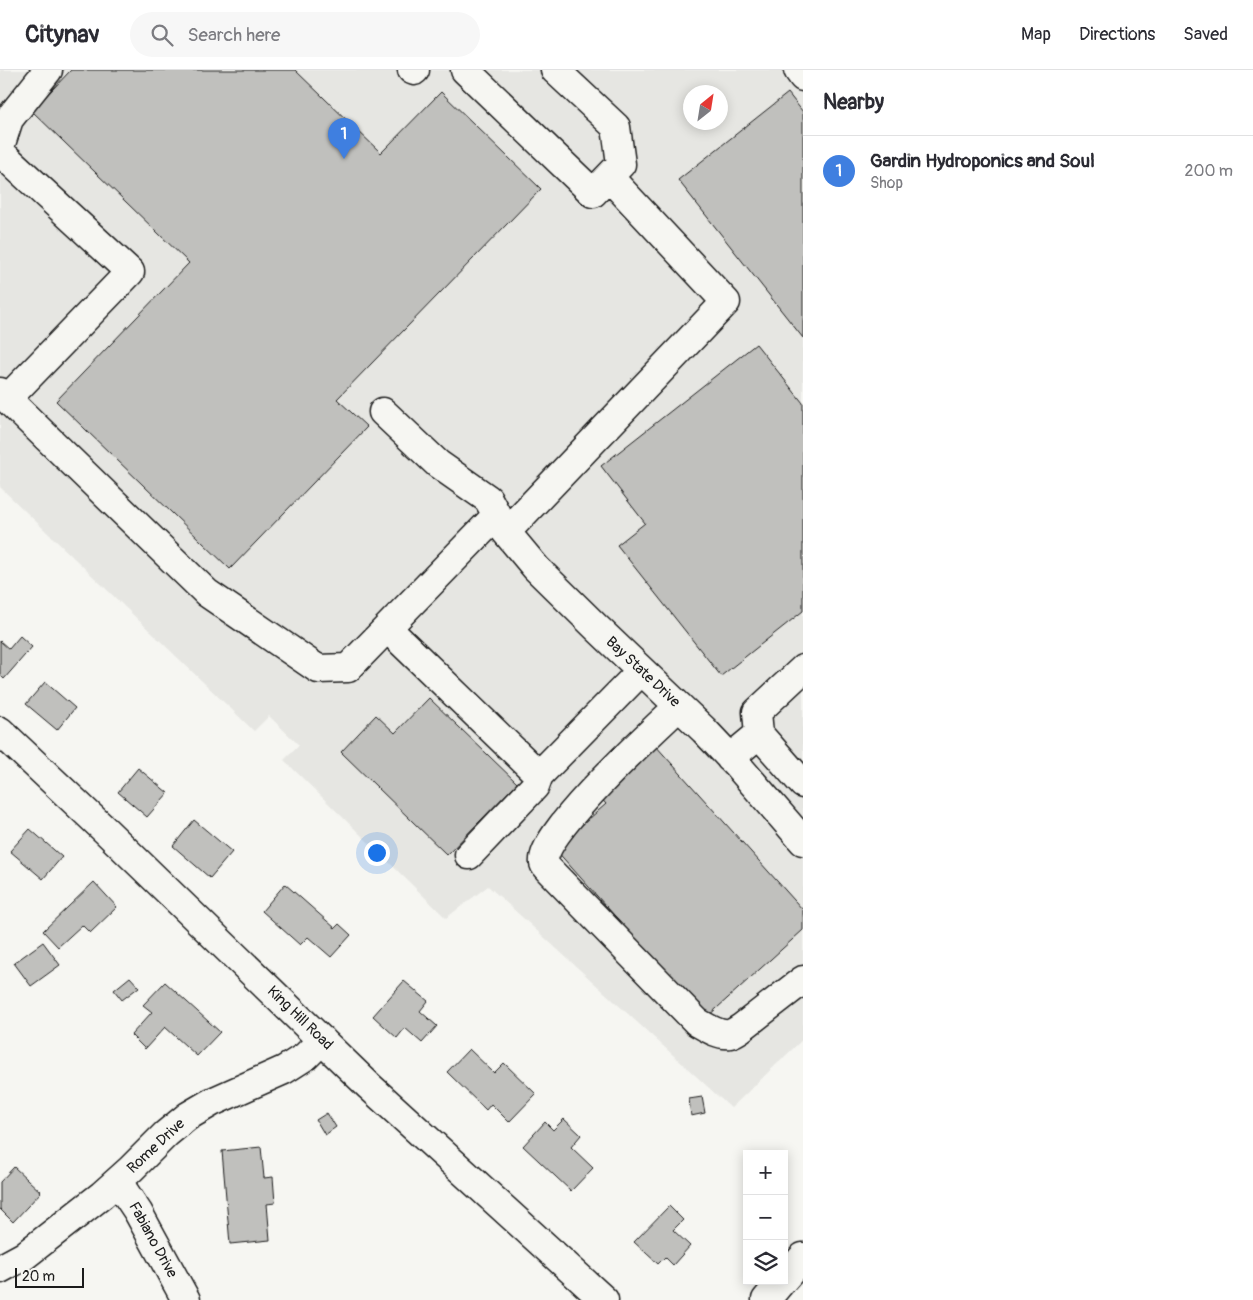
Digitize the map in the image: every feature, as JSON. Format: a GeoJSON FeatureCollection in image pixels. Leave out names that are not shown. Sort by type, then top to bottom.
{"type":"FeatureCollection","features":[{"type":"Feature","properties":{"kind":"street"},"geometry":{"type":"LineString","coordinates":[[0,147],[9,119],[48,70]]}},
{"type":"Feature","properties":{"kind":"street"},"geometry":{"type":"LineString","coordinates":[[466,70],[593,193],[620,164],[616,127],[555,70]]}},
{"type":"Feature","properties":{"kind":"street"},"geometry":{"type":"LineString","coordinates":[[798,70],[803,76]]}},
{"type":"Feature","properties":{"kind":"street"},"geometry":{"type":"LineString","coordinates":[[0,152],[130,272],[4,395],[206,593],[318,669],[348,668],[497,515],[726,302],[609,177]]}},
{"type":"Feature","properties":{"kind":"street","name":"Bay State Drive"},"geometry":{"type":"LineString","coordinates":[[383,412],[438,464],[459,479],[497,515],[536,568],[730,758],[803,842]]}},
{"type":"Feature","properties":{"kind":"street"},"geometry":{"type":"LineString","coordinates":[[387,628],[539,775]]}},
{"type":"Feature","properties":{"kind":"street"},"geometry":{"type":"LineString","coordinates":[[803,669],[757,712],[759,734],[803,784]]}},
{"type":"Feature","properties":{"kind":"street"},"geometry":{"type":"LineString","coordinates":[[469,855],[535,786],[539,775],[641,671]]}},
{"type":"Feature","properties":{"kind":"street"},"geometry":{"type":"LineString","coordinates":[[679,706],[599,783],[561,826],[545,853],[544,862],[548,869],[697,1022],[718,1032],[730,1034],[741,1028],[803,980]]}},
{"type":"Feature","properties":{"kind":"street","name":"King Hill Road"},"geometry":{"type":"LineString","coordinates":[[0,731],[406,1120],[604,1300]]}},
{"type":"Feature","properties":{"kind":"street"},"geometry":{"type":"LineString","coordinates":[[730,758],[759,734]]}},
{"type":"Feature","properties":{"kind":"street","name":"Rome Drive"},"geometry":{"type":"LineString","coordinates":[[0,1269],[24,1256],[118,1182],[166,1134],[188,1116],[212,1102],[284,1070],[306,1056],[322,1040]]}},
{"type":"Feature","properties":{"kind":"street","name":"Fabiano Drive"},"geometry":{"type":"LineString","coordinates":[[118,1182],[132,1201],[186,1300]]}},
{"type":"Feature","properties":{"kind":"street"},"geometry":{"type":"LineString","coordinates":[[788,1274],[803,1257]]}},
{"type":"Feature","properties":{"kind":"street"},"geometry":{"type":"LineString","coordinates":[[766,1300],[779,1285]]}},
{"type":"Feature","properties":{"kind":"shaded area"},"geometry":{"type":"Polygon","coordinates":[[[0,70],[803,70],[803,1039],[731,1108],[488,886],[446,918],[284,760],[299,745],[269,716],[254,731],[0,487],[0,70]]]}},
{"type":"Feature","properties":{"kind":"building"},"geometry":{"type":"Polygon","coordinates":[[[71,70],[295,70],[381,153],[441,92],[541,189],[337,399],[367,427],[230,569],[56,401],[189,263],[32,111],[71,70]]]}},
{"type":"Feature","properties":{"kind":"building"},"geometry":{"type":"Polygon","coordinates":[[[788,93],[803,112],[803,338],[678,180],[788,93]]]}},
{"type":"Feature","properties":{"kind":"building"},"geometry":{"type":"Polygon","coordinates":[[[756,344],[803,403],[803,611],[721,676],[617,545],[645,523],[601,466],[756,344]]]}},
{"type":"Feature","properties":{"kind":"building"},"geometry":{"type":"Polygon","coordinates":[[[20,636],[32,647],[4,679],[0,675],[0,641],[9,649],[20,636]]]}},
{"type":"Feature","properties":{"kind":"building"},"geometry":{"type":"Polygon","coordinates":[[[45,682],[75,708],[57,730],[26,704],[45,682]]]}},
{"type":"Feature","properties":{"kind":"building"},"geometry":{"type":"Polygon","coordinates":[[[429,698],[517,783],[447,855],[341,752],[376,715],[395,733],[429,698]]]}},
{"type":"Feature","properties":{"kind":"building"},"geometry":{"type":"Polygon","coordinates":[[[655,745],[803,910],[803,930],[706,1018],[555,849],[606,804],[599,796],[655,745]]]}},
{"type":"Feature","properties":{"kind":"building"},"geometry":{"type":"Polygon","coordinates":[[[138,768],[168,793],[147,817],[118,792],[138,768]]]}},
{"type":"Feature","properties":{"kind":"building"},"geometry":{"type":"Polygon","coordinates":[[[194,820],[232,852],[210,878],[173,846],[194,820]]]}},
{"type":"Feature","properties":{"kind":"building"},"geometry":{"type":"Polygon","coordinates":[[[30,829],[62,857],[43,879],[10,851],[30,829]]]}},
{"type":"Feature","properties":{"kind":"building"},"geometry":{"type":"Polygon","coordinates":[[[94,882],[117,907],[90,933],[82,925],[58,947],[43,931],[94,882]]]}},
{"type":"Feature","properties":{"kind":"building"},"geometry":{"type":"Polygon","coordinates":[[[285,884],[335,928],[339,924],[351,935],[331,957],[308,937],[300,945],[262,911],[285,884]]]}},
{"type":"Feature","properties":{"kind":"building"},"geometry":{"type":"Polygon","coordinates":[[[43,942],[60,965],[31,986],[14,963],[43,942]]]}},
{"type":"Feature","properties":{"kind":"building"},"geometry":{"type":"Polygon","coordinates":[[[130,977],[139,987],[122,1000],[114,990],[130,977]]]}},
{"type":"Feature","properties":{"kind":"building"},"geometry":{"type":"Polygon","coordinates":[[[404,981],[428,1001],[420,1011],[437,1026],[422,1043],[405,1028],[397,1038],[373,1016],[404,981]]]}},
{"type":"Feature","properties":{"kind":"building"},"geometry":{"type":"Polygon","coordinates":[[[165,982],[220,1032],[197,1056],[165,1027],[145,1049],[131,1035],[152,1012],[143,1005],[165,982]]]}},
{"type":"Feature","properties":{"kind":"building"},"geometry":{"type":"Polygon","coordinates":[[[469,1049],[494,1073],[504,1063],[536,1094],[509,1122],[491,1104],[486,1110],[447,1072],[469,1049]]]}},
{"type":"Feature","properties":{"kind":"building"},"geometry":{"type":"Polygon","coordinates":[[[702,1097],[705,1113],[691,1116],[689,1099],[702,1097]]]}},
{"type":"Feature","properties":{"kind":"building"},"geometry":{"type":"Polygon","coordinates":[[[327,1113],[336,1127],[325,1135],[316,1120],[327,1113]]]}},
{"type":"Feature","properties":{"kind":"building"},"geometry":{"type":"Polygon","coordinates":[[[564,1119],[581,1135],[571,1147],[593,1168],[571,1191],[523,1146],[545,1122],[553,1130],[564,1119]]]}},
{"type":"Feature","properties":{"kind":"building"},"geometry":{"type":"Polygon","coordinates":[[[261,1147],[264,1178],[273,1177],[275,1203],[267,1204],[270,1240],[230,1244],[222,1151],[261,1147]]]}},
{"type":"Feature","properties":{"kind":"building"},"geometry":{"type":"Polygon","coordinates":[[[14,1167],[41,1192],[13,1222],[0,1209],[0,1182],[14,1167]]]}},
{"type":"Feature","properties":{"kind":"building"},"geometry":{"type":"Polygon","coordinates":[[[669,1206],[683,1220],[673,1230],[690,1246],[673,1265],[665,1257],[658,1264],[634,1242],[669,1206]]]}},
{"type":"Feature","properties":{"kind":"place","name":"Gardin Hydroponics and Soul"},"geometry":{"type":"Point","coordinates":[344,159]}}]}
